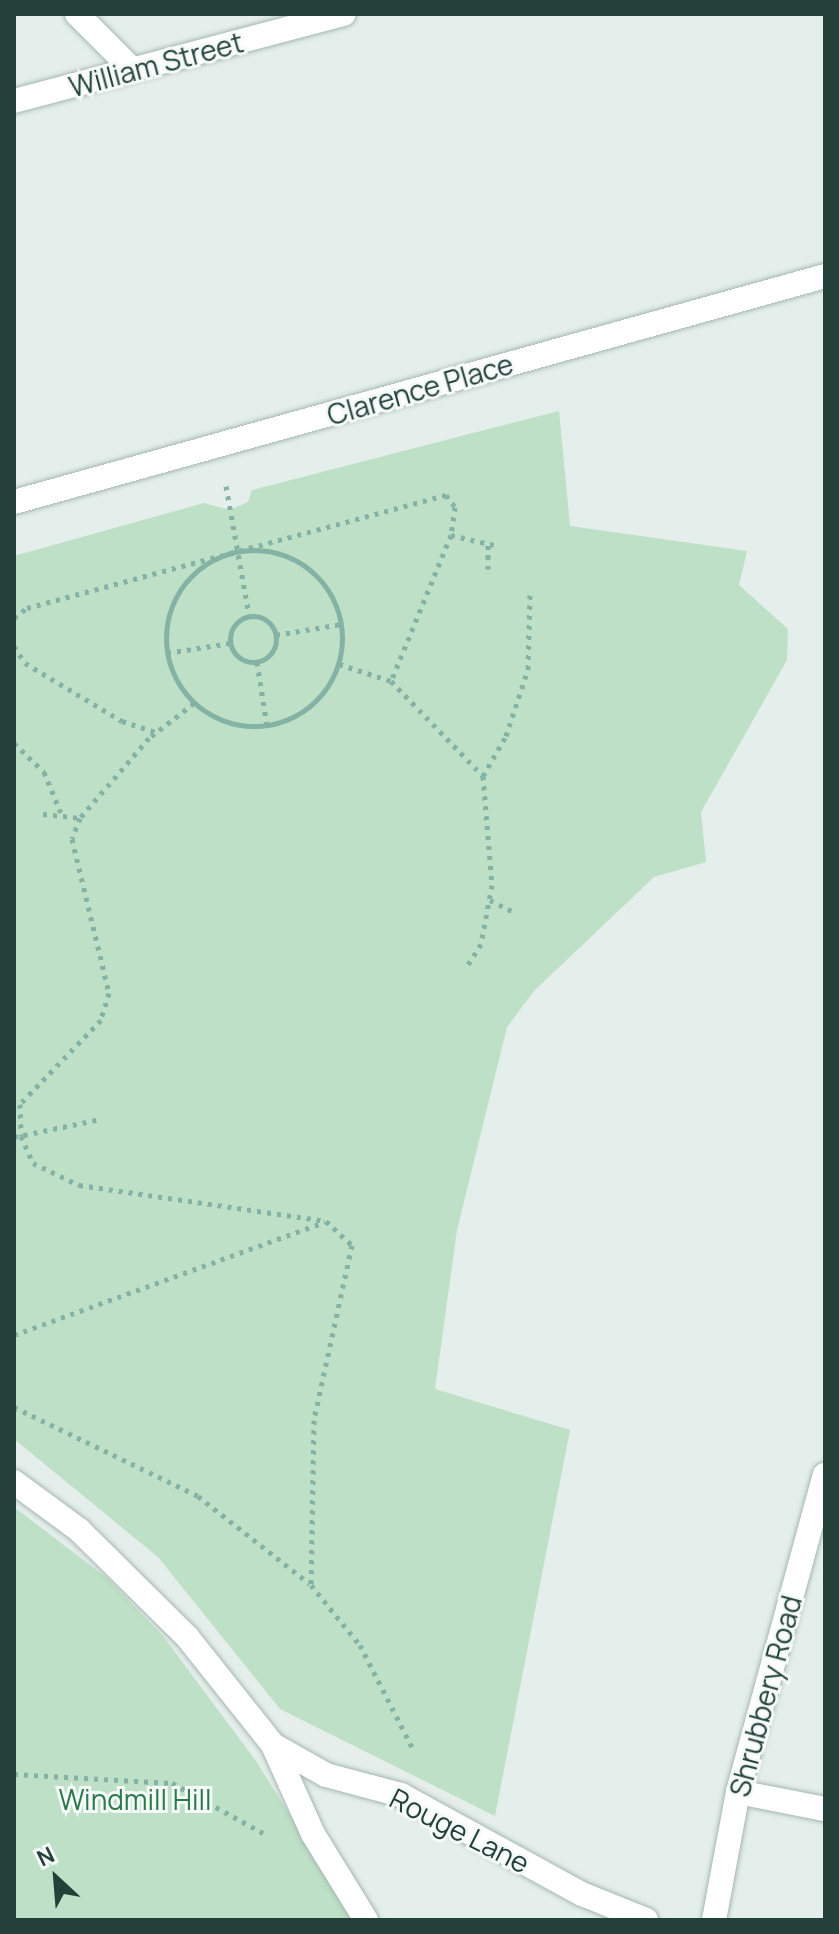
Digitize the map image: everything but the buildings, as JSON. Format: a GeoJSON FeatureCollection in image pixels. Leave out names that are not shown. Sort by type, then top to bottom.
{"type":"FeatureCollection","features":[{"type":"Feature","properties":{"kind":"street"},"geometry":{"type":"LineString","coordinates":[[77,14],[133,70]]}},
{"type":"Feature","properties":{"kind":"street","name":"William Street"},"geometry":{"type":"LineString","coordinates":[[14,101],[344,14]]}},
{"type":"Feature","properties":{"kind":"street","name":"Clarence Place"},"geometry":{"type":"LineString","coordinates":[[14,502],[825,276]]}},
{"type":"Feature","properties":{"kind":"street","name":"Shrubbery Road"},"geometry":{"type":"LineString","coordinates":[[714,1920],[738,1792],[825,1475]]}},
{"type":"Feature","properties":{"kind":"street","name":"Rouge Lane"},"geometry":{"type":"LineString","coordinates":[[14,1482],[79,1530],[188,1638],[273,1745],[313,1834],[366,1920]]}},
{"type":"Feature","properties":{"kind":"street","name":"Rouge Lane"},"geometry":{"type":"LineString","coordinates":[[273,1745],[326,1775],[415,1802],[582,1894],[646,1920]]}},
{"type":"Feature","properties":{"kind":"street"},"geometry":{"type":"LineString","coordinates":[[738,1792],[825,1809]]}},
{"type":"Feature","properties":{"kind":"path"},"geometry":{"type":"LineString","coordinates":[[218,445],[249,615]]}},
{"type":"Feature","properties":{"kind":"path"},"geometry":{"type":"LineString","coordinates":[[14,618],[27,608],[446,495],[455,507],[451,535],[391,681]]}},
{"type":"Feature","properties":{"kind":"path"},"geometry":{"type":"LineString","coordinates":[[451,535],[491,544],[488,569]]}},
{"type":"Feature","properties":{"kind":"path"},"geometry":{"type":"LineString","coordinates":[[237,551],[263,551],[306,567],[335,602],[341,624],[339,664],[311,707],[267,726],[239,725],[194,703],[167,653],[175,599],[191,577],[237,551]]}},
{"type":"Feature","properties":{"kind":"path"},"geometry":{"type":"LineString","coordinates":[[466,968],[481,944],[490,900],[483,776],[506,736],[528,669],[530,594]]}},
{"type":"Feature","properties":{"kind":"path"},"geometry":{"type":"LineString","coordinates":[[249,615],[267,620],[276,635],[274,650],[257,662]]}},
{"type":"Feature","properties":{"kind":"path"},"geometry":{"type":"LineString","coordinates":[[249,615],[232,628],[230,643],[237,656],[257,662]]}},
{"type":"Feature","properties":{"kind":"path"},"geometry":{"type":"LineString","coordinates":[[276,635],[341,624]]}},
{"type":"Feature","properties":{"kind":"path"},"geometry":{"type":"LineString","coordinates":[[167,653],[230,643]]}},
{"type":"Feature","properties":{"kind":"path"},"geometry":{"type":"LineString","coordinates":[[14,646],[25,663],[122,721],[156,732]]}},
{"type":"Feature","properties":{"kind":"path"},"geometry":{"type":"LineString","coordinates":[[257,662],[267,726]]}},
{"type":"Feature","properties":{"kind":"path"},"geometry":{"type":"LineString","coordinates":[[339,664],[391,681],[483,776]]}},
{"type":"Feature","properties":{"kind":"path"},"geometry":{"type":"LineString","coordinates":[[194,703],[156,732],[80,818],[72,839],[109,993],[101,1020],[20,1104],[17,1136],[33,1163],[79,1185],[326,1221],[352,1245],[314,1420],[311,1585]]}},
{"type":"Feature","properties":{"kind":"path"},"geometry":{"type":"LineString","coordinates":[[14,743],[44,772],[61,813]]}},
{"type":"Feature","properties":{"kind":"path"},"geometry":{"type":"LineString","coordinates":[[43,814],[61,813],[80,818]]}},
{"type":"Feature","properties":{"kind":"path"},"geometry":{"type":"LineString","coordinates":[[490,900],[514,912]]}},
{"type":"Feature","properties":{"kind":"path"},"geometry":{"type":"LineString","coordinates":[[17,1136],[101,1119]]}},
{"type":"Feature","properties":{"kind":"path"},"geometry":{"type":"LineString","coordinates":[[14,1335],[326,1221]]}},
{"type":"Feature","properties":{"kind":"path"},"geometry":{"type":"LineString","coordinates":[[14,1407],[198,1496],[311,1585],[360,1645],[389,1694],[427,1778],[415,1802]]}},
{"type":"Feature","properties":{"kind":"path"},"geometry":{"type":"LineString","coordinates":[[14,1774],[172,1783],[214,1800],[269,1836]]}},
{"type":"Feature","properties":{"kind":"green space"},"geometry":{"type":"Polygon","coordinates":[[[559,411],[570,526],[747,551],[739,585],[788,629],[787,660],[701,812],[706,862],[654,877],[534,991],[507,1027],[457,1230],[435,1389],[570,1430],[495,1816],[280,1709],[158,1557],[14,1439],[14,556],[204,503],[230,510],[248,502],[252,490],[559,411]]]}},
{"type":"Feature","properties":{"kind":"green space","name":"Windmill Hill"},"geometry":{"type":"Polygon","coordinates":[[[14,1507],[107,1578],[163,1636],[256,1761],[356,1920],[14,1920],[14,1507]]]}}]}
